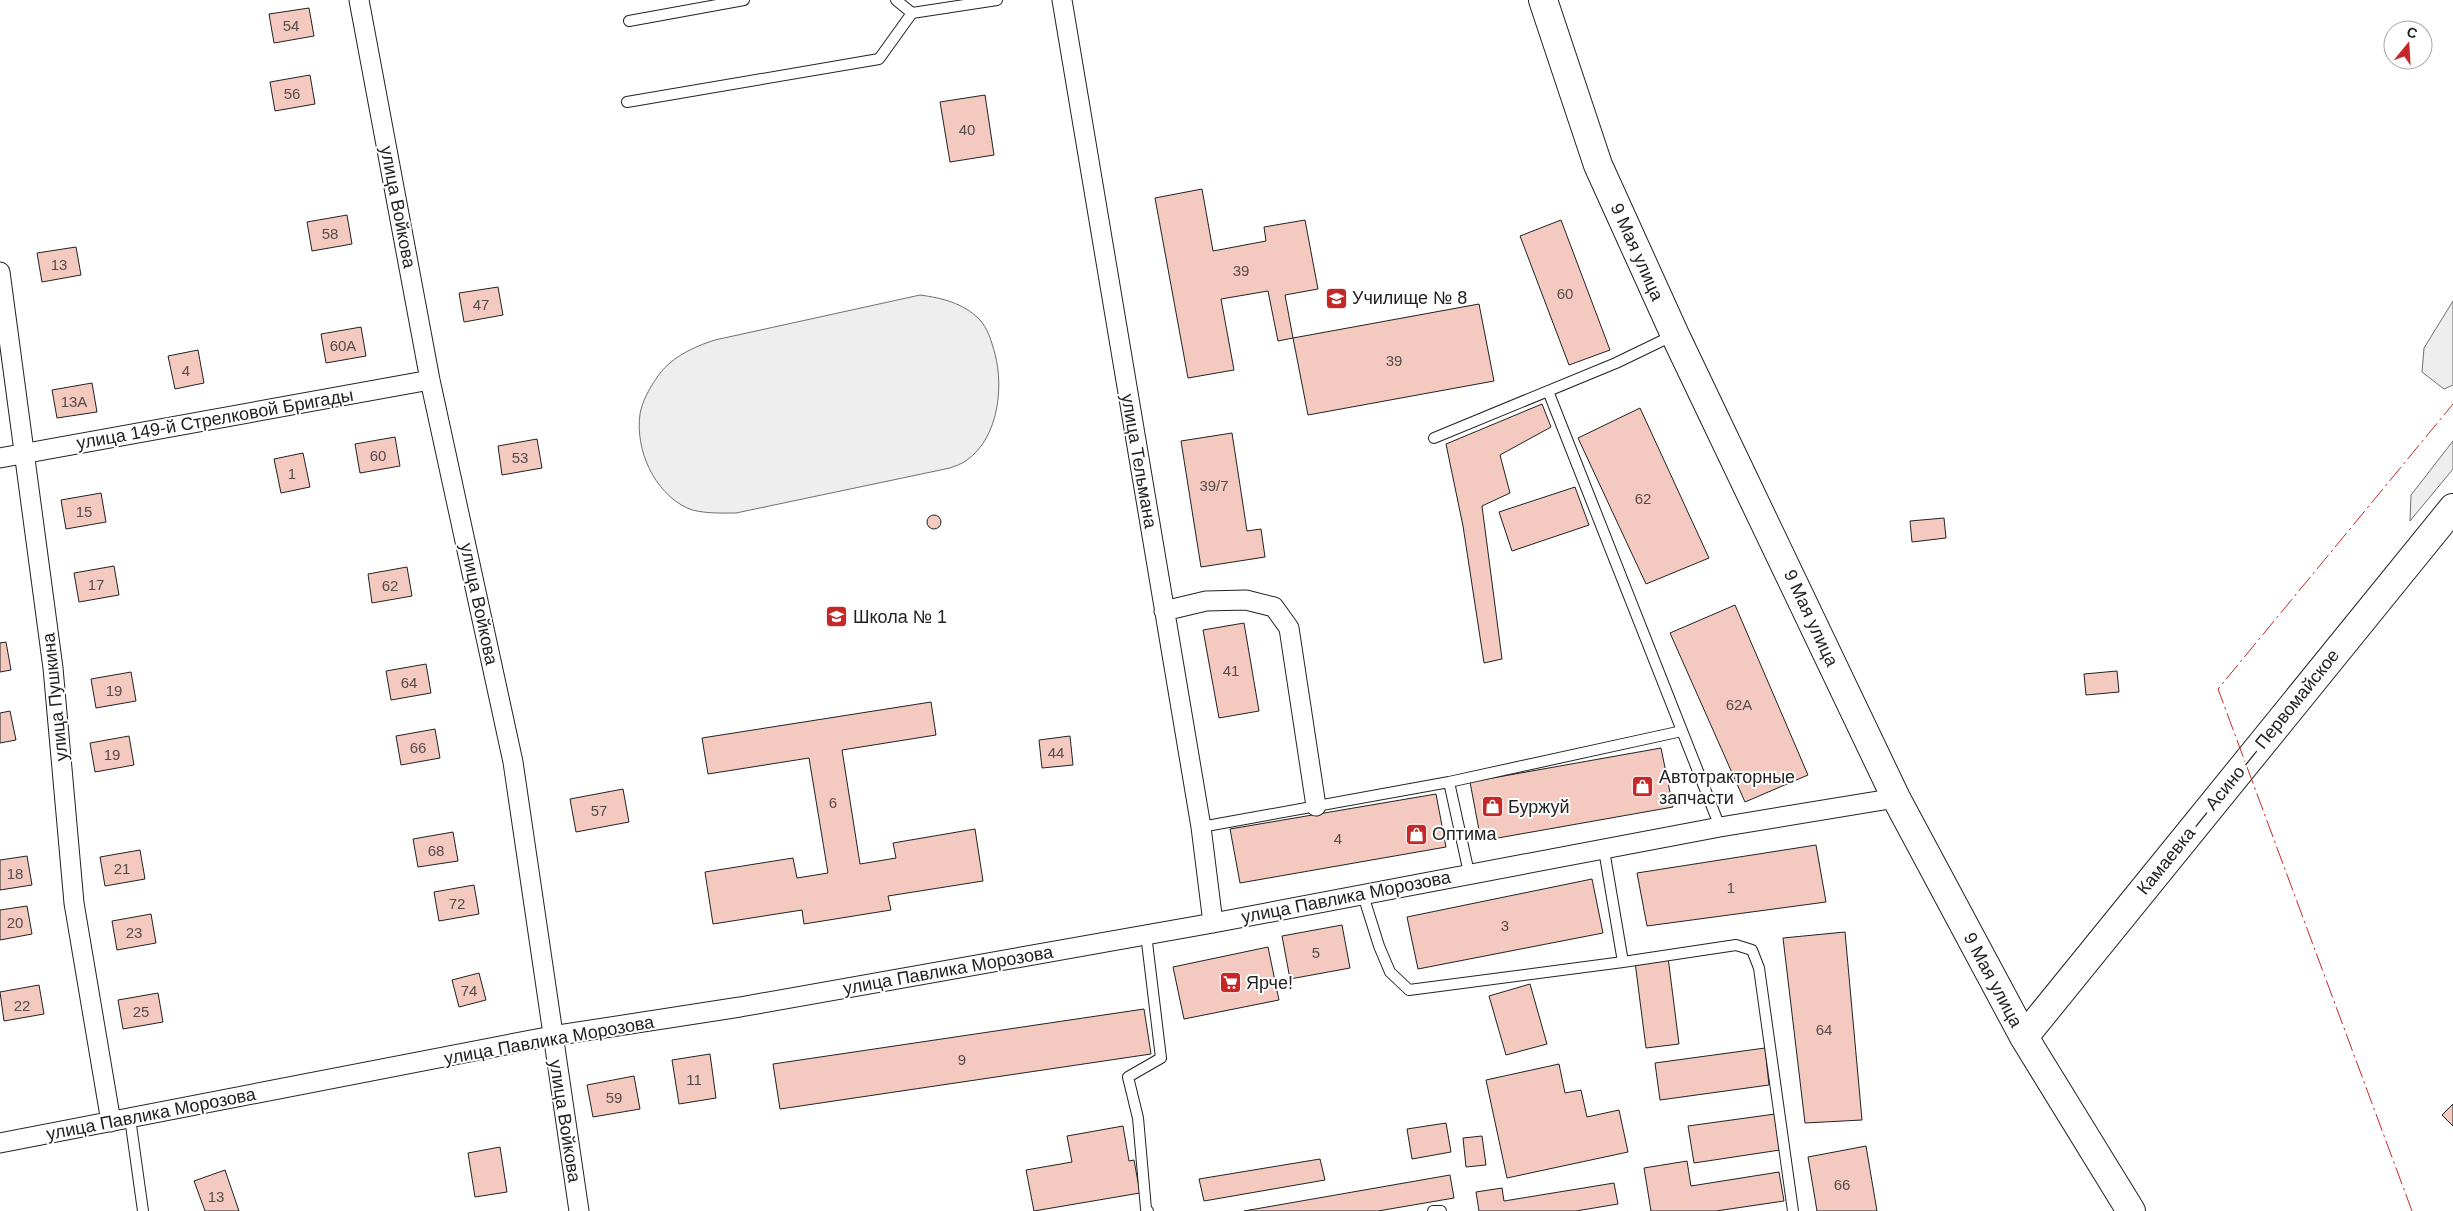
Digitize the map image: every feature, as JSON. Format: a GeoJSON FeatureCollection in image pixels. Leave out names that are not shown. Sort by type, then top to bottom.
{"type":"FeatureCollection","features":[{"type":"Feature","properties":{"kind":"main road","name":"9 Мая улица"},"geometry":{"type":"LineString","coordinates":[[1543,0],[1598,165],[1675,335],[1896,798],[2024,1037],[2131,1211]]}},
{"type":"Feature","properties":{"kind":"main road","name":"Камаевка — Асино — Первомайское"},"geometry":{"type":"LineString","coordinates":[[2024,1037],[2453,508]]}},
{"type":"Feature","properties":{"kind":"street","name":"улица Войкова"},"geometry":{"type":"LineString","coordinates":[[359,0],[430,380],[513,762],[579,1211]]}},
{"type":"Feature","properties":{"kind":"street","name":"улица Тельмана"},"geometry":{"type":"LineString","coordinates":[[1062,0],[1200,828],[1213,923]]}},
{"type":"Feature","properties":{"kind":"street","name":"улица Пушкина"},"geometry":{"type":"LineString","coordinates":[[0,272],[53,668],[74,903],[111,1122]]}},
{"type":"Feature","properties":{"kind":"street","name":"улица 149-й Стрелковой Бригады"},"geometry":{"type":"LineString","coordinates":[[0,458],[430,380]]}},
{"type":"Feature","properties":{"kind":"street"},"geometry":{"type":"LineString","coordinates":[[1164,612],[1206,601],[1246,600],[1274,607],[1290,628],[1316,806]]}},
{"type":"Feature","properties":{"kind":"street","name":"улица Павлика Морозова"},"geometry":{"type":"LineString","coordinates":[[0,1143],[552,1036],[740,1007],[1213,923],[1720,827],[1896,798]]}},
{"type":"Feature","properties":{"kind":"lane"},"geometry":{"type":"LineString","coordinates":[[629,21],[744,0]]}},
{"type":"Feature","properties":{"kind":"lane"},"geometry":{"type":"LineString","coordinates":[[896,0],[912,13]]}},
{"type":"Feature","properties":{"kind":"lane"},"geometry":{"type":"LineString","coordinates":[[627,102],[879,59],[912,13],[997,0]]}},
{"type":"Feature","properties":{"kind":"lane"},"geometry":{"type":"LineString","coordinates":[[1434,438],[1616,363],[1675,335]]}},
{"type":"Feature","properties":{"kind":"lane"},"geometry":{"type":"LineString","coordinates":[[1548,391],[1720,827]]}},
{"type":"Feature","properties":{"kind":"lane"},"geometry":{"type":"LineString","coordinates":[[1200,828],[1449,782],[1682,731]]}},
{"type":"Feature","properties":{"kind":"lane"},"geometry":{"type":"LineString","coordinates":[[1449,782],[1469,873]]}},
{"type":"Feature","properties":{"kind":"lane"},"geometry":{"type":"LineString","coordinates":[[1604,850],[1623,962]]}},
{"type":"Feature","properties":{"kind":"lane"},"geometry":{"type":"LineString","coordinates":[[1363,895],[1379,946],[1390,972],[1409,990],[1736,945],[1752,950],[1759,968],[1793,1211]]}},
{"type":"Feature","properties":{"kind":"lane"},"geometry":{"type":"LineString","coordinates":[[1146,934],[1161,1058],[1128,1077],[1138,1118],[1146,1209],[1148,1211]]}},
{"type":"Feature","properties":{"kind":"lane"},"geometry":{"type":"LineString","coordinates":[[130,1118],[143,1211]]}},
{"type":"Feature","properties":{"kind":"lane"},"geometry":{"type":"LineString","coordinates":[[1433,1211],[1440,1211]]}},
{"type":"Feature","properties":{"kind":"shaded area"},"geometry":{"type":"Polygon","coordinates":[[[920,295],[952,302],[973,313],[985,327],[995,354],[999,382],[996,411],[992,426],[986,439],[977,451],[965,461],[950,468],[736,513],[705,512],[687,508],[675,501],[656,481],[644,455],[639,428],[640,414],[644,400],[653,383],[668,365],[682,354],[715,340],[920,295]]]}},
{"type":"Feature","properties":{"kind":"shaded area"},"geometry":{"type":"Polygon","coordinates":[[[2453,301],[2453,385],[2444,389],[2422,372],[2424,348],[2453,301]]]}},
{"type":"Feature","properties":{"kind":"shaded area"},"geometry":{"type":"Polygon","coordinates":[[[2453,441],[2453,469],[2410,521],[2411,495],[2453,441]]]}},
{"type":"Feature","properties":{"kind":"building"},"geometry":{"type":"Polygon","coordinates":[[[309,8],[314,36],[274,43],[269,14],[309,8]]]}},
{"type":"Feature","properties":{"kind":"building"},"geometry":{"type":"Polygon","coordinates":[[[310,75],[315,104],[275,111],[270,82],[310,75]]]}},
{"type":"Feature","properties":{"kind":"building"},"geometry":{"type":"Polygon","coordinates":[[[985,95],[994,155],[950,162],[940,102],[985,95]]]}},
{"type":"Feature","properties":{"kind":"building"},"geometry":{"type":"Polygon","coordinates":[[[1202,189],[1213,251],[1266,241],[1264,227],[1305,220],[1318,289],[1285,295],[1293,338],[1278,341],[1268,291],[1221,299],[1234,370],[1188,378],[1155,198],[1202,189]]]}},
{"type":"Feature","properties":{"kind":"building"},"geometry":{"type":"Polygon","coordinates":[[[347,215],[352,244],[312,251],[307,222],[347,215]]]}},
{"type":"Feature","properties":{"kind":"building"},"geometry":{"type":"Polygon","coordinates":[[[1561,220],[1610,350],[1569,365],[1520,236],[1561,220]]]}},
{"type":"Feature","properties":{"kind":"building"},"geometry":{"type":"Polygon","coordinates":[[[76,247],[81,275],[42,282],[37,253],[76,247]]]}},
{"type":"Feature","properties":{"kind":"building"},"geometry":{"type":"Polygon","coordinates":[[[498,287],[503,315],[464,322],[459,293],[498,287]]]}},
{"type":"Feature","properties":{"kind":"building"},"geometry":{"type":"Polygon","coordinates":[[[1479,304],[1494,381],[1308,415],[1293,338],[1479,304]]]}},
{"type":"Feature","properties":{"kind":"building"},"geometry":{"type":"Polygon","coordinates":[[[361,327],[366,356],[326,363],[321,334],[361,327]]]}},
{"type":"Feature","properties":{"kind":"building"},"geometry":{"type":"Polygon","coordinates":[[[198,350],[204,383],[175,389],[168,356],[198,350]]]}},
{"type":"Feature","properties":{"kind":"building"},"geometry":{"type":"Polygon","coordinates":[[[92,383],[97,412],[57,418],[52,390],[92,383]]]}},
{"type":"Feature","properties":{"kind":"building"},"geometry":{"type":"Polygon","coordinates":[[[1542,404],[1551,427],[1500,455],[1510,493],[1482,506],[1502,659],[1484,663],[1463,526],[1446,444],[1542,404]]]}},
{"type":"Feature","properties":{"kind":"building"},"geometry":{"type":"Polygon","coordinates":[[[1640,408],[1709,558],[1646,584],[1578,438],[1640,408]]]}},
{"type":"Feature","properties":{"kind":"building"},"geometry":{"type":"Polygon","coordinates":[[[1232,433],[1247,531],[1261,529],[1265,557],[1201,567],[1181,441],[1232,433]]]}},
{"type":"Feature","properties":{"kind":"building"},"geometry":{"type":"Polygon","coordinates":[[[395,437],[400,466],[360,473],[355,444],[395,437]]]}},
{"type":"Feature","properties":{"kind":"building"},"geometry":{"type":"Polygon","coordinates":[[[537,439],[542,468],[502,475],[498,446],[537,439]]]}},
{"type":"Feature","properties":{"kind":"building"},"geometry":{"type":"Polygon","coordinates":[[[303,453],[310,487],[281,493],[274,459],[303,453]]]}},
{"type":"Feature","properties":{"kind":"building"},"geometry":{"type":"Polygon","coordinates":[[[1575,487],[1589,525],[1512,551],[1499,512],[1575,487]]]}},
{"type":"Feature","properties":{"kind":"building"},"geometry":{"type":"Polygon","coordinates":[[[101,493],[106,522],[66,529],[61,500],[101,493]]]}},
{"type":"Feature","properties":{"kind":"building"},"geometry":{"type":"Polygon","coordinates":[[[934,515],[939,517],[941,522],[939,527],[934,529],[929,527],[927,522],[929,517],[934,515]]]}},
{"type":"Feature","properties":{"kind":"building"},"geometry":{"type":"Polygon","coordinates":[[[1944,518],[1946,538],[1912,542],[1910,521],[1944,518]]]}},
{"type":"Feature","properties":{"kind":"building"},"geometry":{"type":"Polygon","coordinates":[[[114,566],[119,595],[79,602],[74,573],[114,566]]]}},
{"type":"Feature","properties":{"kind":"building"},"geometry":{"type":"Polygon","coordinates":[[[407,567],[412,596],[372,603],[368,574],[407,567]]]}},
{"type":"Feature","properties":{"kind":"building"},"geometry":{"type":"Polygon","coordinates":[[[1735,605],[1808,775],[1745,802],[1670,633],[1735,605]]]}},
{"type":"Feature","properties":{"kind":"building"},"geometry":{"type":"Polygon","coordinates":[[[1244,623],[1259,711],[1219,718],[1203,630],[1244,623]]]}},
{"type":"Feature","properties":{"kind":"building"},"geometry":{"type":"Polygon","coordinates":[[[6,642],[11,670],[0,672],[0,643],[6,642]]]}},
{"type":"Feature","properties":{"kind":"building"},"geometry":{"type":"Polygon","coordinates":[[[426,664],[431,693],[391,700],[386,671],[426,664]]]}},
{"type":"Feature","properties":{"kind":"building"},"geometry":{"type":"Polygon","coordinates":[[[2117,671],[2119,692],[2086,695],[2084,674],[2117,671]]]}},
{"type":"Feature","properties":{"kind":"building"},"geometry":{"type":"Polygon","coordinates":[[[131,672],[136,701],[96,708],[91,679],[131,672]]]}},
{"type":"Feature","properties":{"kind":"building"},"geometry":{"type":"Polygon","coordinates":[[[931,702],[936,735],[842,750],[860,864],[896,858],[893,843],[975,829],[983,881],[888,896],[891,910],[804,924],[802,910],[713,924],[705,872],[793,858],[797,878],[828,873],[809,758],[708,774],[702,738],[931,702]]]}},
{"type":"Feature","properties":{"kind":"building"},"geometry":{"type":"Polygon","coordinates":[[[10,711],[16,740],[0,743],[0,713],[10,711]]]}},
{"type":"Feature","properties":{"kind":"building"},"geometry":{"type":"Polygon","coordinates":[[[435,729],[440,758],[401,765],[396,736],[435,729]]]}},
{"type":"Feature","properties":{"kind":"building"},"geometry":{"type":"Polygon","coordinates":[[[129,736],[134,765],[95,772],[90,743],[129,736]]]}},
{"type":"Feature","properties":{"kind":"building"},"geometry":{"type":"Polygon","coordinates":[[[1070,736],[1073,765],[1042,768],[1039,740],[1070,736]]]}},
{"type":"Feature","properties":{"kind":"building"},"geometry":{"type":"Polygon","coordinates":[[[1661,748],[1673,807],[1481,841],[1470,782],[1661,748]]]}},
{"type":"Feature","properties":{"kind":"building"},"geometry":{"type":"Polygon","coordinates":[[[623,789],[629,822],[576,832],[570,799],[623,789]]]}},
{"type":"Feature","properties":{"kind":"building"},"geometry":{"type":"Polygon","coordinates":[[[1436,794],[1446,847],[1240,883],[1230,829],[1436,794]]]}},
{"type":"Feature","properties":{"kind":"building"},"geometry":{"type":"Polygon","coordinates":[[[453,832],[458,861],[418,867],[413,839],[453,832]]]}},
{"type":"Feature","properties":{"kind":"building"},"geometry":{"type":"Polygon","coordinates":[[[1816,845],[1826,902],[1647,926],[1637,873],[1816,845]]]}},
{"type":"Feature","properties":{"kind":"building"},"geometry":{"type":"Polygon","coordinates":[[[140,850],[145,879],[105,886],[100,857],[140,850]]]}},
{"type":"Feature","properties":{"kind":"building"},"geometry":{"type":"Polygon","coordinates":[[[27,856],[32,885],[0,890],[0,860],[27,856]]]}},
{"type":"Feature","properties":{"kind":"building"},"geometry":{"type":"Polygon","coordinates":[[[1592,879],[1603,933],[1418,969],[1407,917],[1592,879]]]}},
{"type":"Feature","properties":{"kind":"building"},"geometry":{"type":"Polygon","coordinates":[[[474,885],[479,914],[439,921],[434,892],[474,885]]]}},
{"type":"Feature","properties":{"kind":"building"},"geometry":{"type":"Polygon","coordinates":[[[27,906],[32,934],[0,940],[0,910],[27,906]]]}},
{"type":"Feature","properties":{"kind":"building"},"geometry":{"type":"Polygon","coordinates":[[[151,914],[156,943],[117,950],[112,921],[151,914]]]}},
{"type":"Feature","properties":{"kind":"building"},"geometry":{"type":"Polygon","coordinates":[[[1342,925],[1350,968],[1290,979],[1282,936],[1342,925]]]}},
{"type":"Feature","properties":{"kind":"building"},"geometry":{"type":"Polygon","coordinates":[[[1845,932],[1862,1120],[1805,1123],[1783,938],[1845,932]]]}},
{"type":"Feature","properties":{"kind":"building"},"geometry":{"type":"Polygon","coordinates":[[[1268,947],[1279,1000],[1184,1019],[1173,967],[1268,947]]]}},
{"type":"Feature","properties":{"kind":"building"},"geometry":{"type":"Polygon","coordinates":[[[1668,957],[1679,1044],[1646,1048],[1635,962],[1668,957]]]}},
{"type":"Feature","properties":{"kind":"building"},"geometry":{"type":"Polygon","coordinates":[[[479,973],[486,1000],[459,1007],[452,980],[479,973]]]}},
{"type":"Feature","properties":{"kind":"building"},"geometry":{"type":"Polygon","coordinates":[[[1530,984],[1547,1044],[1506,1055],[1489,996],[1530,984]]]}},
{"type":"Feature","properties":{"kind":"building"},"geometry":{"type":"Polygon","coordinates":[[[39,985],[44,1014],[4,1021],[0,992],[39,985]]]}},
{"type":"Feature","properties":{"kind":"building"},"geometry":{"type":"Polygon","coordinates":[[[158,993],[163,1022],[123,1029],[118,1000],[158,993]]]}},
{"type":"Feature","properties":{"kind":"building"},"geometry":{"type":"Polygon","coordinates":[[[1144,1009],[1151,1054],[780,1109],[773,1064],[1144,1009]]]}},
{"type":"Feature","properties":{"kind":"building"},"geometry":{"type":"Polygon","coordinates":[[[1765,1048],[1769,1085],[1660,1100],[1655,1063],[1765,1048]]]}},
{"type":"Feature","properties":{"kind":"building"},"geometry":{"type":"Polygon","coordinates":[[[710,1054],[716,1098],[679,1104],[672,1060],[710,1054]]]}},
{"type":"Feature","properties":{"kind":"building"},"geometry":{"type":"Polygon","coordinates":[[[1559,1064],[1565,1093],[1581,1090],[1587,1117],[1619,1110],[1628,1152],[1507,1178],[1486,1080],[1559,1064]]]}},
{"type":"Feature","properties":{"kind":"building"},"geometry":{"type":"Polygon","coordinates":[[[634,1076],[640,1109],[593,1117],[587,1085],[634,1076]]]}},
{"type":"Feature","properties":{"kind":"building"},"geometry":{"type":"Polygon","coordinates":[[[2453,1104],[2453,1126],[2442,1115],[2453,1104]]]}},
{"type":"Feature","properties":{"kind":"building"},"geometry":{"type":"Polygon","coordinates":[[[1775,1114],[1780,1150],[1694,1163],[1688,1126],[1775,1114]]]}},
{"type":"Feature","properties":{"kind":"building"},"geometry":{"type":"Polygon","coordinates":[[[1446,1123],[1451,1152],[1412,1159],[1407,1129],[1446,1123]]]}},
{"type":"Feature","properties":{"kind":"building"},"geometry":{"type":"Polygon","coordinates":[[[1123,1126],[1129,1161],[1134,1160],[1140,1193],[1034,1211],[1026,1170],[1072,1162],[1067,1136],[1123,1126]]]}},
{"type":"Feature","properties":{"kind":"building"},"geometry":{"type":"Polygon","coordinates":[[[1482,1136],[1486,1165],[1466,1167],[1463,1138],[1482,1136]]]}},
{"type":"Feature","properties":{"kind":"building"},"geometry":{"type":"Polygon","coordinates":[[[1866,1146],[1877,1211],[1817,1211],[1808,1157],[1866,1146]]]}},
{"type":"Feature","properties":{"kind":"building"},"geometry":{"type":"Polygon","coordinates":[[[500,1147],[507,1192],[475,1197],[468,1153],[500,1147]]]}},
{"type":"Feature","properties":{"kind":"building"},"geometry":{"type":"Polygon","coordinates":[[[1320,1159],[1325,1180],[1204,1201],[1199,1179],[1320,1159]]]}},
{"type":"Feature","properties":{"kind":"building"},"geometry":{"type":"Polygon","coordinates":[[[1687,1161],[1691,1186],[1779,1172],[1784,1201],[1716,1211],[1651,1211],[1644,1168],[1687,1161]]]}},
{"type":"Feature","properties":{"kind":"building"},"geometry":{"type":"Polygon","coordinates":[[[225,1170],[239,1211],[205,1211],[194,1181],[225,1170]]]}},
{"type":"Feature","properties":{"kind":"building"},"geometry":{"type":"Polygon","coordinates":[[[1450,1175],[1454,1198],[1378,1211],[1244,1211],[1450,1175]]]}},
{"type":"Feature","properties":{"kind":"building"},"geometry":{"type":"Polygon","coordinates":[[[1614,1183],[1618,1204],[1576,1211],[1479,1211],[1476,1192],[1502,1188],[1504,1201],[1614,1183]]]}},
{"type":"Feature","properties":{"kind":"power"},"geometry":{"type":"LineString","coordinates":[[2412,1211],[2218,689],[2453,404]]}},
{"type":"Feature","properties":{"kind":"place","name":"Училище № 8"},"geometry":{"type":"Point","coordinates":[1336,298]}},
{"type":"Feature","properties":{"kind":"place","name":"Школа № 1"},"geometry":{"type":"Point","coordinates":[837,617]}},
{"type":"Feature","properties":{"kind":"place","name":"Автотракторные запчасти"},"geometry":{"type":"Point","coordinates":[1643,787]}},
{"type":"Feature","properties":{"kind":"place","name":"Буржуй"},"geometry":{"type":"Point","coordinates":[1492,807]}},
{"type":"Feature","properties":{"kind":"place","name":"Оптима"},"geometry":{"type":"Point","coordinates":[1416,834]}},
{"type":"Feature","properties":{"kind":"place","name":"Ярче!"},"geometry":{"type":"Point","coordinates":[1230,983]}}]}
